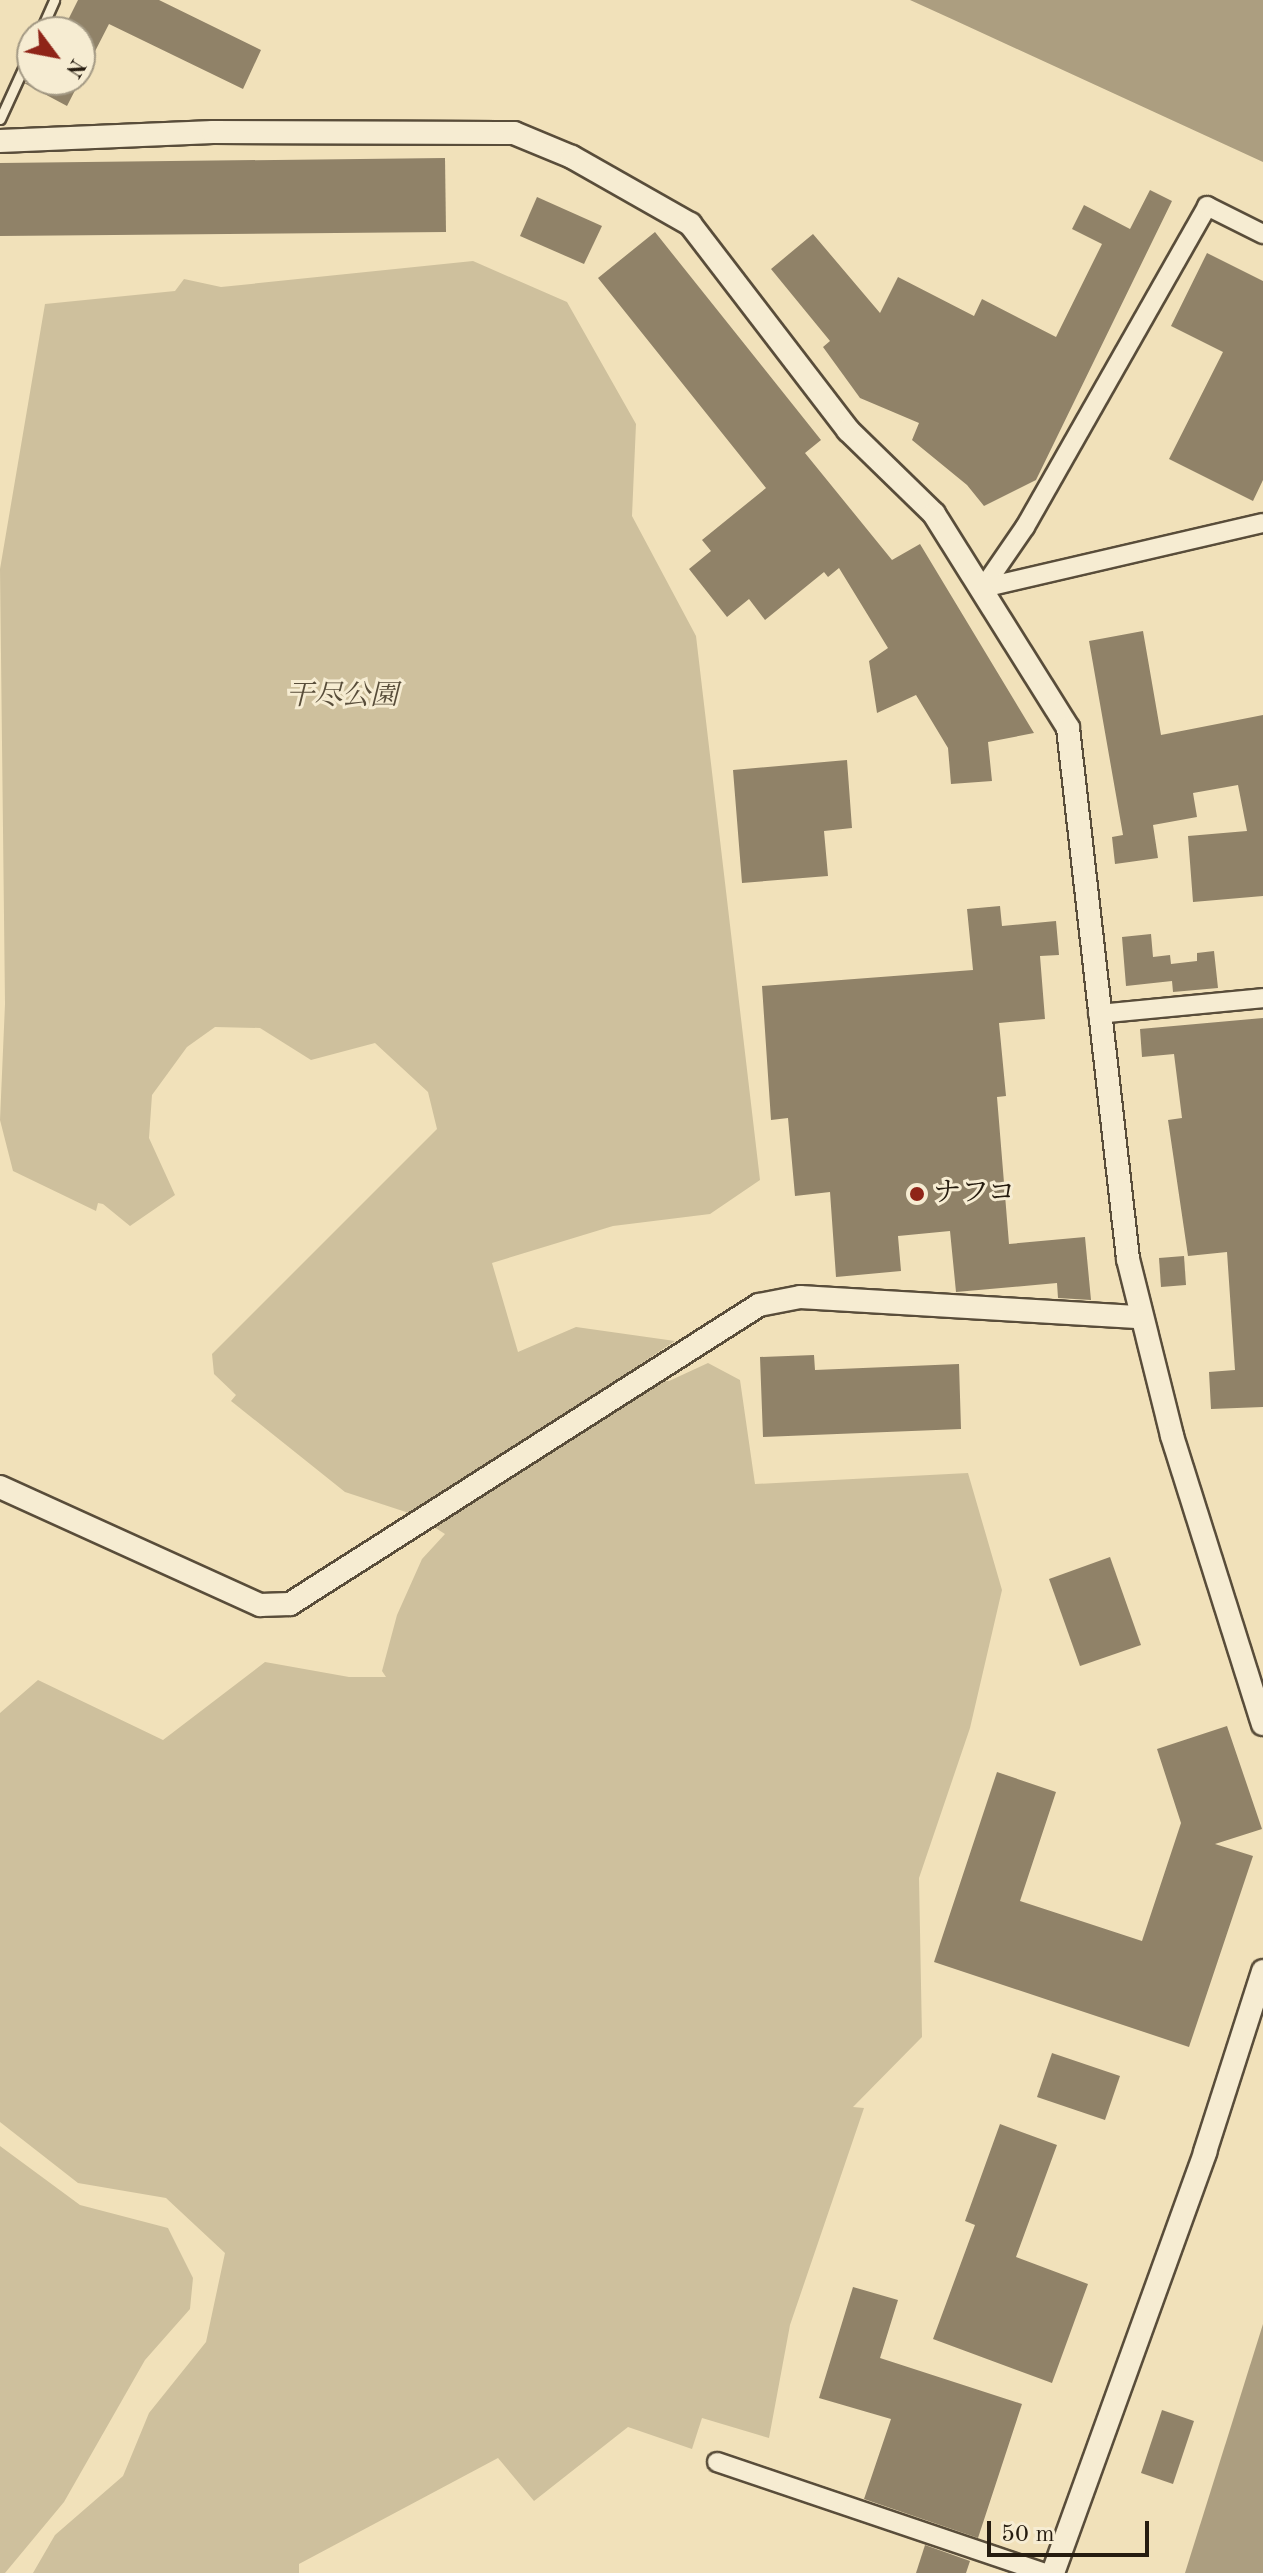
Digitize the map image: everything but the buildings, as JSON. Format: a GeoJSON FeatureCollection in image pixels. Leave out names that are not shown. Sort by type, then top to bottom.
{"type":"FeatureCollection","features":[{"type":"Feature","properties":{"kind":"street"},"geometry":{"type":"LineString","coordinates":[[0,141],[213,132],[514,133],[572,157],[690,224],[848,430],[934,514],[1068,728],[1077,771],[1098,1014],[1140,1317],[1167,1422],[1263,1724]]}},
{"type":"Feature","properties":{"kind":"street"},"geometry":{"type":"LineString","coordinates":[[983,588],[1025,527],[1207,206],[1263,234]]}},
{"type":"Feature","properties":{"kind":"street"},"geometry":{"type":"LineString","coordinates":[[983,588],[1263,523]]}},
{"type":"Feature","properties":{"kind":"street"},"geometry":{"type":"LineString","coordinates":[[1098,1014],[1263,998]]}},
{"type":"Feature","properties":{"kind":"street"},"geometry":{"type":"LineString","coordinates":[[0,1487],[260,1605],[290,1604],[759,1305],[800,1297],[1140,1317]]}},
{"type":"Feature","properties":{"kind":"street"},"geometry":{"type":"LineString","coordinates":[[1053,2573],[1205,2152],[1263,1971]]}},
{"type":"Feature","properties":{"kind":"street"},"geometry":{"type":"LineString","coordinates":[[717,2462],[1044,2573]]}},
{"type":"Feature","properties":{"kind":"lane"},"geometry":{"type":"LineString","coordinates":[[0,119],[16,84]]}},
{"type":"Feature","properties":{"kind":"green space","name":"干尽公園"},"geometry":{"type":"Polygon","coordinates":[[[473,261],[567,302],[636,424],[632,516],[696,636],[760,1180],[710,1214],[613,1226],[492,1263],[518,1352],[576,1327],[675,1341],[620,1378],[669,1381],[708,1363],[740,1380],[755,1484],[968,1473],[1002,1590],[970,1728],[919,1878],[922,2037],[853,2107],[864,2108],[790,2325],[769,2438],[702,2418],[692,2449],[628,2427],[534,2501],[498,2458],[299,2564],[299,2573],[33,2573],[55,2535],[123,2476],[149,2413],[206,2342],[225,2253],[166,2198],[78,2183],[0,2122],[0,1713],[38,1680],[163,1740],[265,1662],[349,1677],[386,1677],[382,1671],[397,1615],[422,1559],[445,1534],[415,1515],[345,1492],[231,1401],[236,1395],[214,1374],[212,1354],[437,1129],[428,1092],[375,1043],[311,1060],[260,1028],[215,1027],[187,1047],[152,1095],[149,1138],[175,1195],[130,1226],[103,1204],[98,1203],[96,1211],[13,1171],[0,1120],[5,1004],[0,569],[45,304],[175,291],[184,279],[221,287],[473,261]]]}},
{"type":"Feature","properties":{"kind":"green space"},"geometry":{"type":"Polygon","coordinates":[[[0,2146],[80,2205],[168,2228],[193,2278],[190,2309],[145,2360],[64,2502],[5,2573],[0,2573],[0,2146]]]}},
{"type":"Feature","properties":{"kind":"shaded area"},"geometry":{"type":"Polygon","coordinates":[[[910,0],[1263,0],[1263,162],[954,20],[910,0]]]}},
{"type":"Feature","properties":{"kind":"shaded area"},"geometry":{"type":"Polygon","coordinates":[[[1263,2324],[1263,2573],[1185,2573],[1263,2324]]]}},
{"type":"Feature","properties":{"kind":"place","name":"ナフコ"},"geometry":{"type":"Point","coordinates":[917,1194]}}]}
